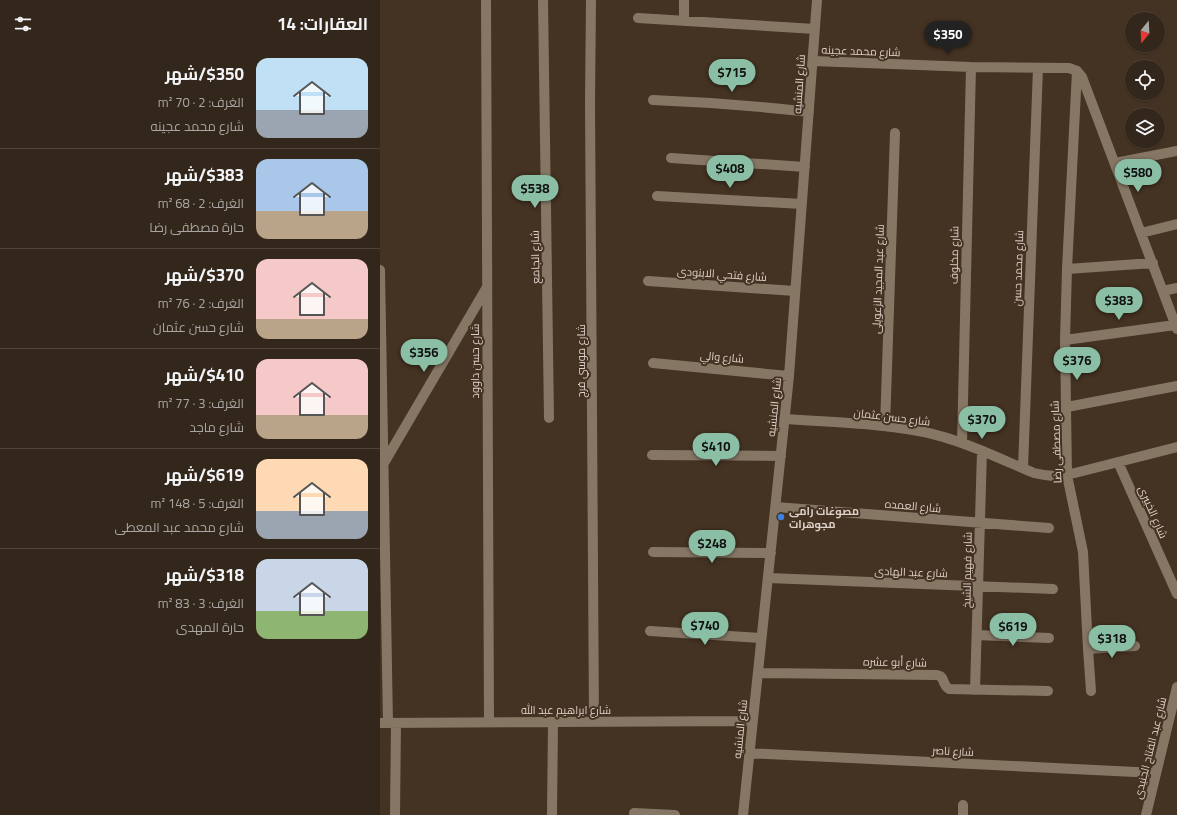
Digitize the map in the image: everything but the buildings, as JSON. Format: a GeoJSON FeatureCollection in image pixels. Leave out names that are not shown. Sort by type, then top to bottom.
{"type":"FeatureCollection","features":[{"type":"Feature","properties":{"kind":"street","name":"شارع حسن داوود"},"geometry":{"type":"LineString","coordinates":[[486,0],[489,722]]}},
{"type":"Feature","properties":{"kind":"street","name":"شارع الجامع"},"geometry":{"type":"LineString","coordinates":[[543,0],[549,418]]}},
{"type":"Feature","properties":{"kind":"street","name":"شارع موسي فرج"},"geometry":{"type":"LineString","coordinates":[[591,0],[590,110],[594,722]]}},
{"type":"Feature","properties":{"kind":"street"},"geometry":{"type":"LineString","coordinates":[[684,0],[684,20]]}},
{"type":"Feature","properties":{"kind":"street","name":"شارع المنشيه"},"geometry":{"type":"LineString","coordinates":[[743,815],[789,376],[817,0]]}},
{"type":"Feature","properties":{"kind":"street"},"geometry":{"type":"LineString","coordinates":[[638,18],[815,30]]}},
{"type":"Feature","properties":{"kind":"street","name":"شارع محمد عجينه"},"geometry":{"type":"LineString","coordinates":[[813,61],[970,67],[1069,68],[1077,71]]}},
{"type":"Feature","properties":{"kind":"street","name":"شارع مخلوف"},"geometry":{"type":"LineString","coordinates":[[962,443],[970,67]]}},
{"type":"Feature","properties":{"kind":"street","name":"شارع محمد حسن"},"geometry":{"type":"LineString","coordinates":[[1023,468],[1038,68]]}},
{"type":"Feature","properties":{"kind":"street"},"geometry":{"type":"LineString","coordinates":[[1066,340],[1176,327],[1082,77],[1077,71]]}},
{"type":"Feature","properties":{"kind":"street","name":"شارع مصطفى رضا"},"geometry":{"type":"LineString","coordinates":[[1077,71],[1067,269],[1067,475],[1083,552],[1091,691]]}},
{"type":"Feature","properties":{"kind":"street"},"geometry":{"type":"LineString","coordinates":[[653,100],[749,106],[809,112]]}},
{"type":"Feature","properties":{"kind":"street","name":"شارع عبد المجيد الزعويلى"},"geometry":{"type":"LineString","coordinates":[[885,426],[895,133]]}},
{"type":"Feature","properties":{"kind":"street"},"geometry":{"type":"LineString","coordinates":[[1115,163],[1177,150]]}},
{"type":"Feature","properties":{"kind":"street"},"geometry":{"type":"LineString","coordinates":[[671,158],[805,167]]}},
{"type":"Feature","properties":{"kind":"street"},"geometry":{"type":"LineString","coordinates":[[657,196],[802,204]]}},
{"type":"Feature","properties":{"kind":"street"},"geometry":{"type":"LineString","coordinates":[[1141,233],[1177,224]]}},
{"type":"Feature","properties":{"kind":"street"},"geometry":{"type":"LineString","coordinates":[[1067,269],[1153,263]]}},
{"type":"Feature","properties":{"kind":"street"},"geometry":{"type":"LineString","coordinates":[[380,270],[382,467],[388,723],[395,815]]}},
{"type":"Feature","properties":{"kind":"street","name":"شارع فتحي الابنودى"},"geometry":{"type":"LineString","coordinates":[[648,281],[795,292]]}},
{"type":"Feature","properties":{"kind":"street"},"geometry":{"type":"LineString","coordinates":[[382,467],[487,287]]}},
{"type":"Feature","properties":{"kind":"street"},"geometry":{"type":"LineString","coordinates":[[1163,291],[1177,288]]}},
{"type":"Feature","properties":{"kind":"street","name":"شارع والي"},"geometry":{"type":"LineString","coordinates":[[653,363],[789,376]]}},
{"type":"Feature","properties":{"kind":"street"},"geometry":{"type":"LineString","coordinates":[[1067,408],[1177,386]]}},
{"type":"Feature","properties":{"kind":"street","name":"شارع حسن عثمان"},"geometry":{"type":"LineString","coordinates":[[785,419],[885,426],[924,432],[962,443],[1034,473],[1058,477],[1177,447]]}},
{"type":"Feature","properties":{"kind":"street","name":"شارع فهيم الشيخ"},"geometry":{"type":"LineString","coordinates":[[975,690],[982,451]]}},
{"type":"Feature","properties":{"kind":"street"},"geometry":{"type":"LineString","coordinates":[[652,455],[781,456]]}},
{"type":"Feature","properties":{"kind":"street","name":"شارع الخبيرى"},"geometry":{"type":"LineString","coordinates":[[1118,462],[1177,594]]}},
{"type":"Feature","properties":{"kind":"street","name":"شارع العمده"},"geometry":{"type":"LineString","coordinates":[[776,507],[1049,528]]}},
{"type":"Feature","properties":{"kind":"street"},"geometry":{"type":"LineString","coordinates":[[653,552],[771,553]]}},
{"type":"Feature","properties":{"kind":"street","name":"شارع عبد الهادى"},"geometry":{"type":"LineString","coordinates":[[768,578],[1053,589]]}},
{"type":"Feature","properties":{"kind":"street"},"geometry":{"type":"LineString","coordinates":[[650,631],[761,638]]}},
{"type":"Feature","properties":{"kind":"street"},"geometry":{"type":"LineString","coordinates":[[977,635],[1049,638]]}},
{"type":"Feature","properties":{"kind":"street"},"geometry":{"type":"LineString","coordinates":[[1088,650],[1135,646]]}},
{"type":"Feature","properties":{"kind":"street","name":"شارع أبو عشره"},"geometry":{"type":"LineString","coordinates":[[758,673],[936,674],[941,676],[944,685],[949,689],[1048,691]]}},
{"type":"Feature","properties":{"kind":"street","name":"شارع عبد الفتاح الجنيدى"},"geometry":{"type":"LineString","coordinates":[[1146,815],[1177,687]]}},
{"type":"Feature","properties":{"kind":"street"},"geometry":{"type":"LineString","coordinates":[[552,815],[553,722]]}},
{"type":"Feature","properties":{"kind":"street","name":"شارع ابراهيم عبد الله"},"geometry":{"type":"LineString","coordinates":[[388,723],[752,722]]}},
{"type":"Feature","properties":{"kind":"street","name":"شارع ناصر"},"geometry":{"type":"LineString","coordinates":[[749,753],[1156,773]]}},
{"type":"Feature","properties":{"kind":"street"},"geometry":{"type":"LineString","coordinates":[[634,813],[675,815]]}},
{"type":"Feature","properties":{"kind":"place","name":"مصوغات رامى مجوهرات"},"geometry":{"type":"Point","coordinates":[781,517]}}]}
